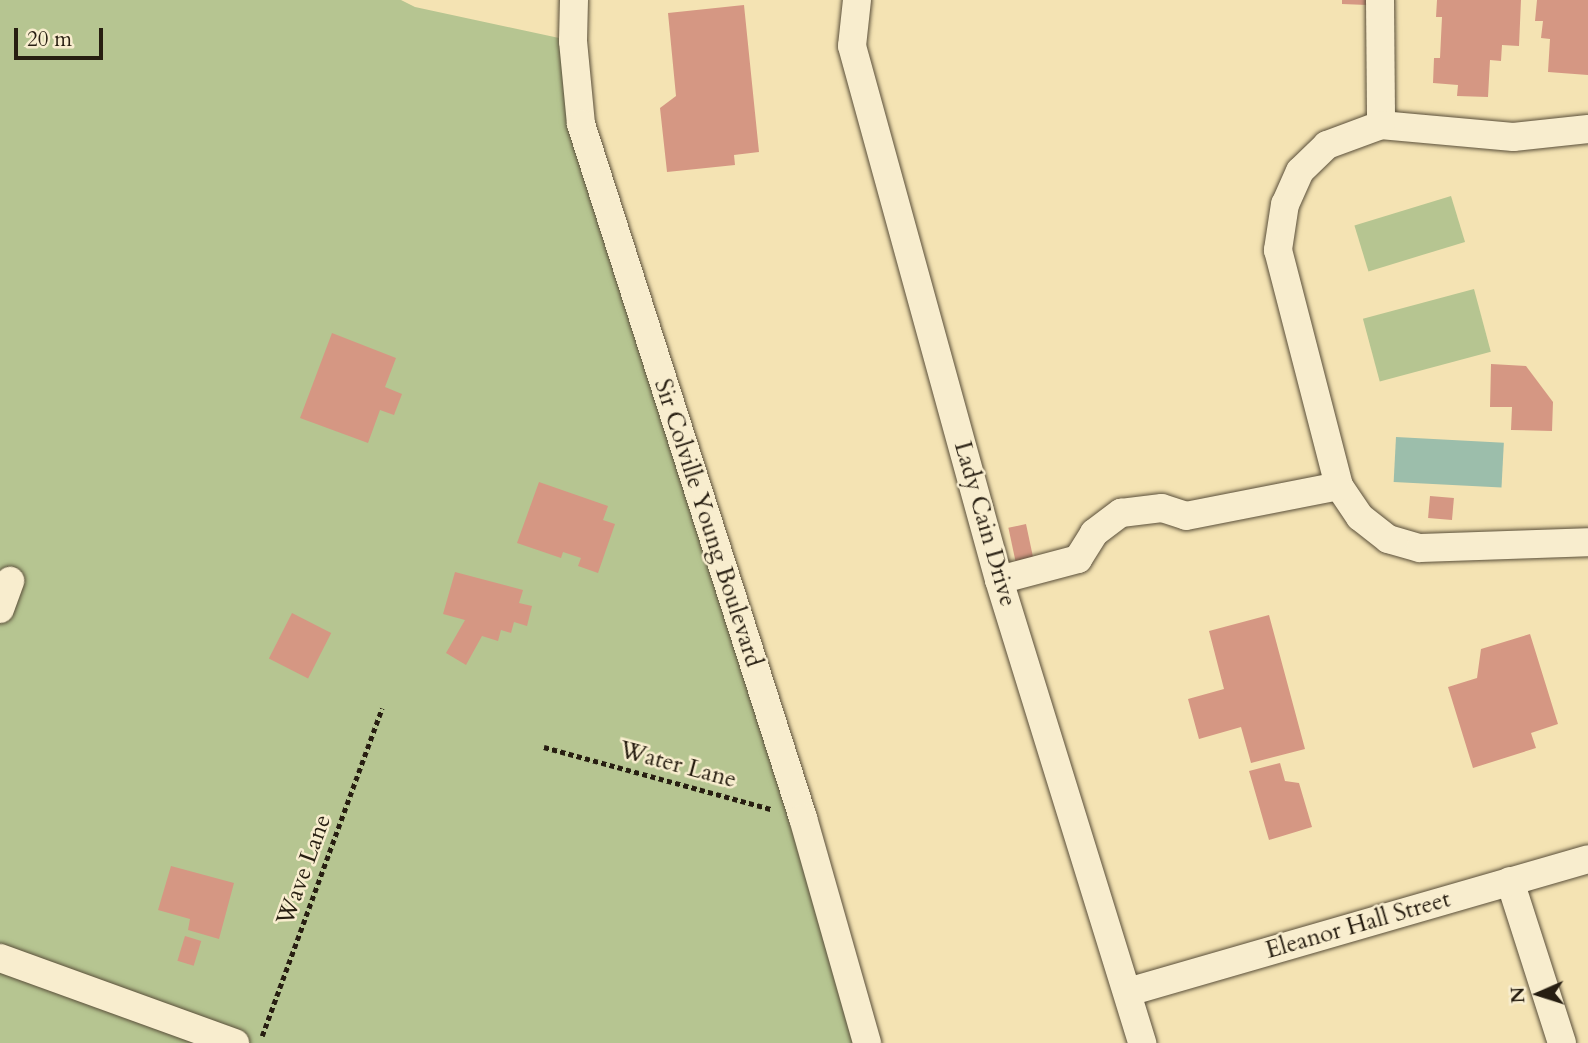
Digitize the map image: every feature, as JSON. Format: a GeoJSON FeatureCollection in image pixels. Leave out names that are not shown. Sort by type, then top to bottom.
{"type":"FeatureCollection","features":[{"type":"Feature","properties":{"kind":"street","name":"Sir Colville Young Boulevard"},"geometry":{"type":"LineString","coordinates":[[574,0],[573,41],[581,124],[803,818],[867,1043]]}},
{"type":"Feature","properties":{"kind":"street","name":"Lady Cain Drive"},"geometry":{"type":"LineString","coordinates":[[857,0],[852,46],[999,580],[1142,1043]]}},
{"type":"Feature","properties":{"kind":"street"},"geometry":{"type":"LineString","coordinates":[[1380,0],[1381,125]]}},
{"type":"Feature","properties":{"kind":"street"},"geometry":{"type":"LineString","coordinates":[[1588,129],[1513,137],[1381,125],[1327,145],[1300,171],[1285,204],[1278,250],[1339,486],[1360,517],[1388,539],[1420,548],[1588,542]]}},
{"type":"Feature","properties":{"kind":"street"},"geometry":{"type":"LineString","coordinates":[[999,580],[1078,559],[1094,533],[1121,513],[1162,508],[1186,516],[1339,486]]}},
{"type":"Feature","properties":{"kind":"street"},"geometry":{"type":"LineString","coordinates":[[0,609],[10,581]]}},
{"type":"Feature","properties":{"kind":"street","name":"Eleanor Hall Street"},"geometry":{"type":"LineString","coordinates":[[1128,992],[1588,859]]}},
{"type":"Feature","properties":{"kind":"street"},"geometry":{"type":"LineString","coordinates":[[1510,881],[1562,1043]]}},
{"type":"Feature","properties":{"kind":"street"},"geometry":{"type":"LineString","coordinates":[[0,958],[235,1043]]}},
{"type":"Feature","properties":{"kind":"path","name":"Wave Lane"},"geometry":{"type":"LineString","coordinates":[[259,1043],[382,708]]}},
{"type":"Feature","properties":{"kind":"path","name":"Water Lane"},"geometry":{"type":"LineString","coordinates":[[544,747],[803,818]]}},
{"type":"Feature","properties":{"kind":"green space"},"geometry":{"type":"Polygon","coordinates":[[[0,0],[401,0],[415,7],[573,41],[581,124],[864,1043],[0,1043],[0,0]]]}},
{"type":"Feature","properties":{"kind":"green space"},"geometry":{"type":"Polygon","coordinates":[[[1451,196],[1465,242],[1368,271],[1354,226],[1451,196]]]}},
{"type":"Feature","properties":{"kind":"green space"},"geometry":{"type":"Polygon","coordinates":[[[1474,289],[1491,352],[1380,382],[1363,319],[1474,289]]]}},
{"type":"Feature","properties":{"kind":"shaded area"},"geometry":{"type":"Polygon","coordinates":[[[1396,437],[1504,443],[1501,488],[1394,482],[1396,437]]]}},
{"type":"Feature","properties":{"kind":"building"},"geometry":{"type":"Polygon","coordinates":[[[1342,0],[1368,0],[1367,5],[1342,4],[1342,0]]]}},
{"type":"Feature","properties":{"kind":"building"},"geometry":{"type":"Polygon","coordinates":[[[1437,0],[1521,0],[1519,46],[1502,45],[1501,61],[1490,60],[1488,97],[1457,96],[1458,85],[1433,83],[1434,58],[1440,58],[1442,17],[1436,17],[1437,0]]]}},
{"type":"Feature","properties":{"kind":"building"},"geometry":{"type":"Polygon","coordinates":[[[1537,0],[1588,0],[1588,75],[1548,72],[1550,39],[1541,38],[1543,21],[1535,21],[1537,0]]]}},
{"type":"Feature","properties":{"kind":"building"},"geometry":{"type":"Polygon","coordinates":[[[744,5],[759,152],[734,155],[735,165],[667,172],[660,108],[676,96],[668,13],[744,5]]]}},
{"type":"Feature","properties":{"kind":"building"},"geometry":{"type":"Polygon","coordinates":[[[332,333],[396,358],[385,387],[402,394],[394,415],[380,410],[368,443],[300,418],[332,333]]]}},
{"type":"Feature","properties":{"kind":"building"},"geometry":{"type":"Polygon","coordinates":[[[1491,364],[1526,366],[1553,402],[1552,431],[1511,430],[1512,407],[1490,407],[1491,364]]]}},
{"type":"Feature","properties":{"kind":"building"},"geometry":{"type":"Polygon","coordinates":[[[539,482],[608,506],[603,520],[615,524],[598,573],[578,566],[581,558],[563,552],[561,558],[517,543],[539,482]]]}},
{"type":"Feature","properties":{"kind":"building"},"geometry":{"type":"Polygon","coordinates":[[[1430,496],[1454,498],[1452,520],[1428,518],[1430,496]]]}},
{"type":"Feature","properties":{"kind":"building"},"geometry":{"type":"Polygon","coordinates":[[[1026,524],[1033,557],[1015,561],[1008,528],[1026,524]]]}},
{"type":"Feature","properties":{"kind":"building"},"geometry":{"type":"Polygon","coordinates":[[[455,572],[523,590],[519,603],[532,606],[527,626],[514,622],[511,633],[501,630],[498,641],[482,636],[466,665],[446,653],[465,620],[443,614],[455,572]]]}},
{"type":"Feature","properties":{"kind":"building"},"geometry":{"type":"Polygon","coordinates":[[[292,613],[331,633],[308,678],[269,658],[292,613]]]}},
{"type":"Feature","properties":{"kind":"building"},"geometry":{"type":"Polygon","coordinates":[[[1269,615],[1305,749],[1251,763],[1241,727],[1199,739],[1188,699],[1224,689],[1209,631],[1269,615]]]}},
{"type":"Feature","properties":{"kind":"building"},"geometry":{"type":"Polygon","coordinates":[[[1530,634],[1558,724],[1531,733],[1536,748],[1473,768],[1448,687],[1477,678],[1481,649],[1530,634]]]}},
{"type":"Feature","properties":{"kind":"building"},"geometry":{"type":"Polygon","coordinates":[[[1280,763],[1285,781],[1299,783],[1312,827],[1269,840],[1249,771],[1280,763]]]}},
{"type":"Feature","properties":{"kind":"building"},"geometry":{"type":"Polygon","coordinates":[[[171,866],[234,883],[219,939],[188,930],[190,919],[158,910],[171,866]]]}},
{"type":"Feature","properties":{"kind":"building"},"geometry":{"type":"Polygon","coordinates":[[[185,936],[201,941],[194,966],[177,961],[185,936]]]}}]}
